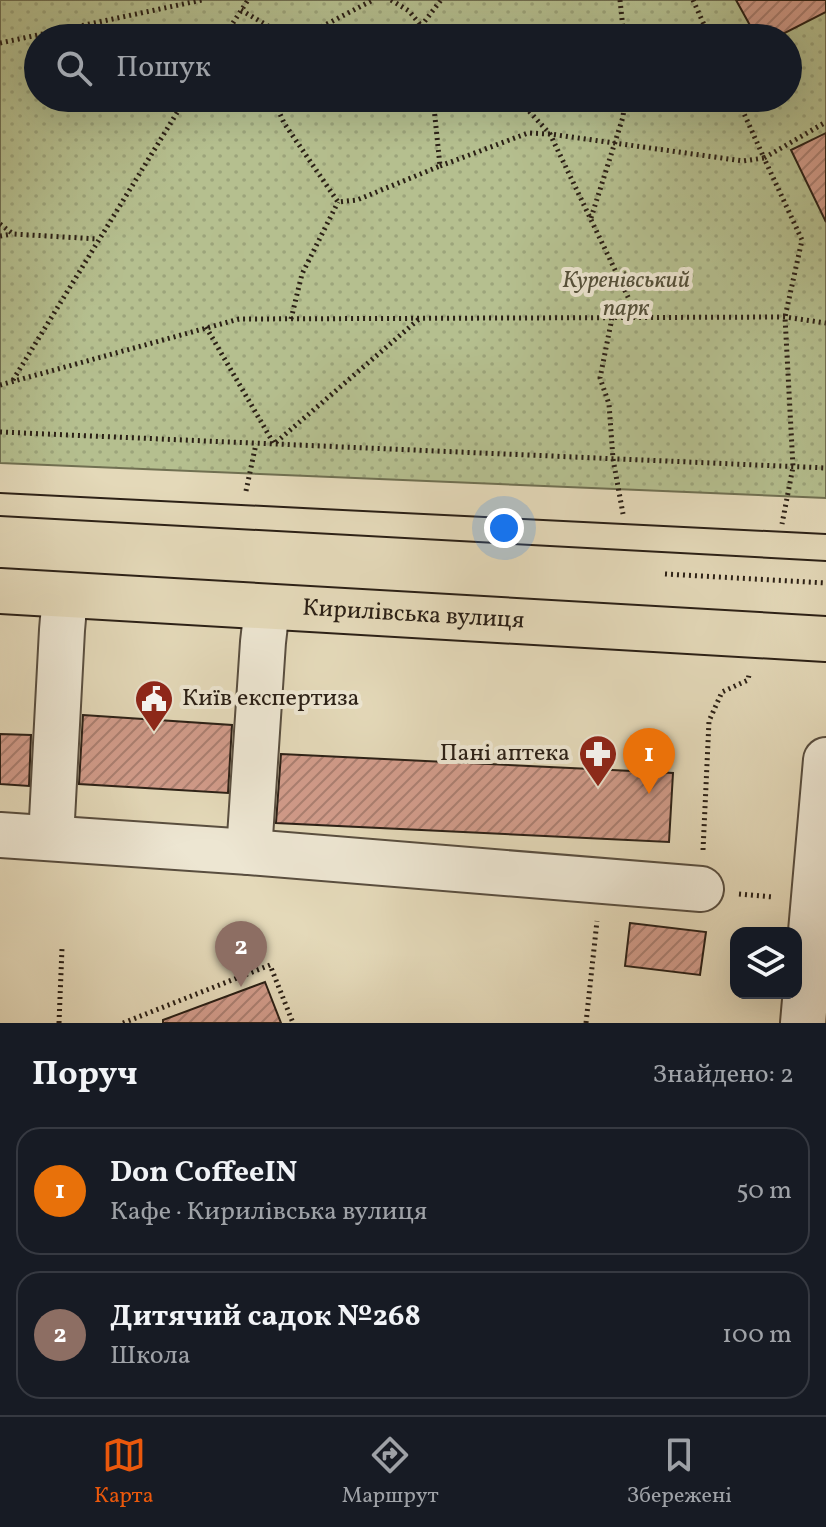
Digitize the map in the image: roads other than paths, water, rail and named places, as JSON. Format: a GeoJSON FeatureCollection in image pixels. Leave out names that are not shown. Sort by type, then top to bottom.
{"type":"FeatureCollection","features":[{"type":"Feature","properties":{"kind":"main road","name":"Кирилівська вулиця"},"geometry":{"type":"LineString","coordinates":[[0,591],[826,639]]}},
{"type":"Feature","properties":{"kind":"street"},"geometry":{"type":"LineString","coordinates":[[51,838],[65,595]]}},
{"type":"Feature","properties":{"kind":"street"},"geometry":{"type":"LineString","coordinates":[[249,852],[267,607]]}},
{"type":"Feature","properties":{"kind":"street"},"geometry":{"type":"LineString","coordinates":[[803,1023],[826,760]]}},
{"type":"Feature","properties":{"kind":"street"},"geometry":{"type":"LineString","coordinates":[[0,835],[701,889]]}},
{"type":"Feature","properties":{"kind":"tram line"},"geometry":{"type":"LineString","coordinates":[[0,493],[826,534]]}},
{"type":"Feature","properties":{"kind":"tram line"},"geometry":{"type":"LineString","coordinates":[[0,516],[826,561]]}},
{"type":"Feature","properties":{"kind":"place","name":"Київ експертиза"},"geometry":{"type":"Point","coordinates":[154,733]}},
{"type":"Feature","properties":{"kind":"place","name":"Пані аптека"},"geometry":{"type":"Point","coordinates":[598,788]}},
{"type":"Feature","properties":{"kind":"place","name":"Don CoffeeIN"},"geometry":{"type":"Point","coordinates":[649,794]}},
{"type":"Feature","properties":{"kind":"place","name":"Дитячий садок №268"},"geometry":{"type":"Point","coordinates":[241,987]}},
{"type":"Feature","properties":{"kind":"park label","name":"Куренівський парк"},"geometry":{"type":"Point","coordinates":[626,295]}}]}
